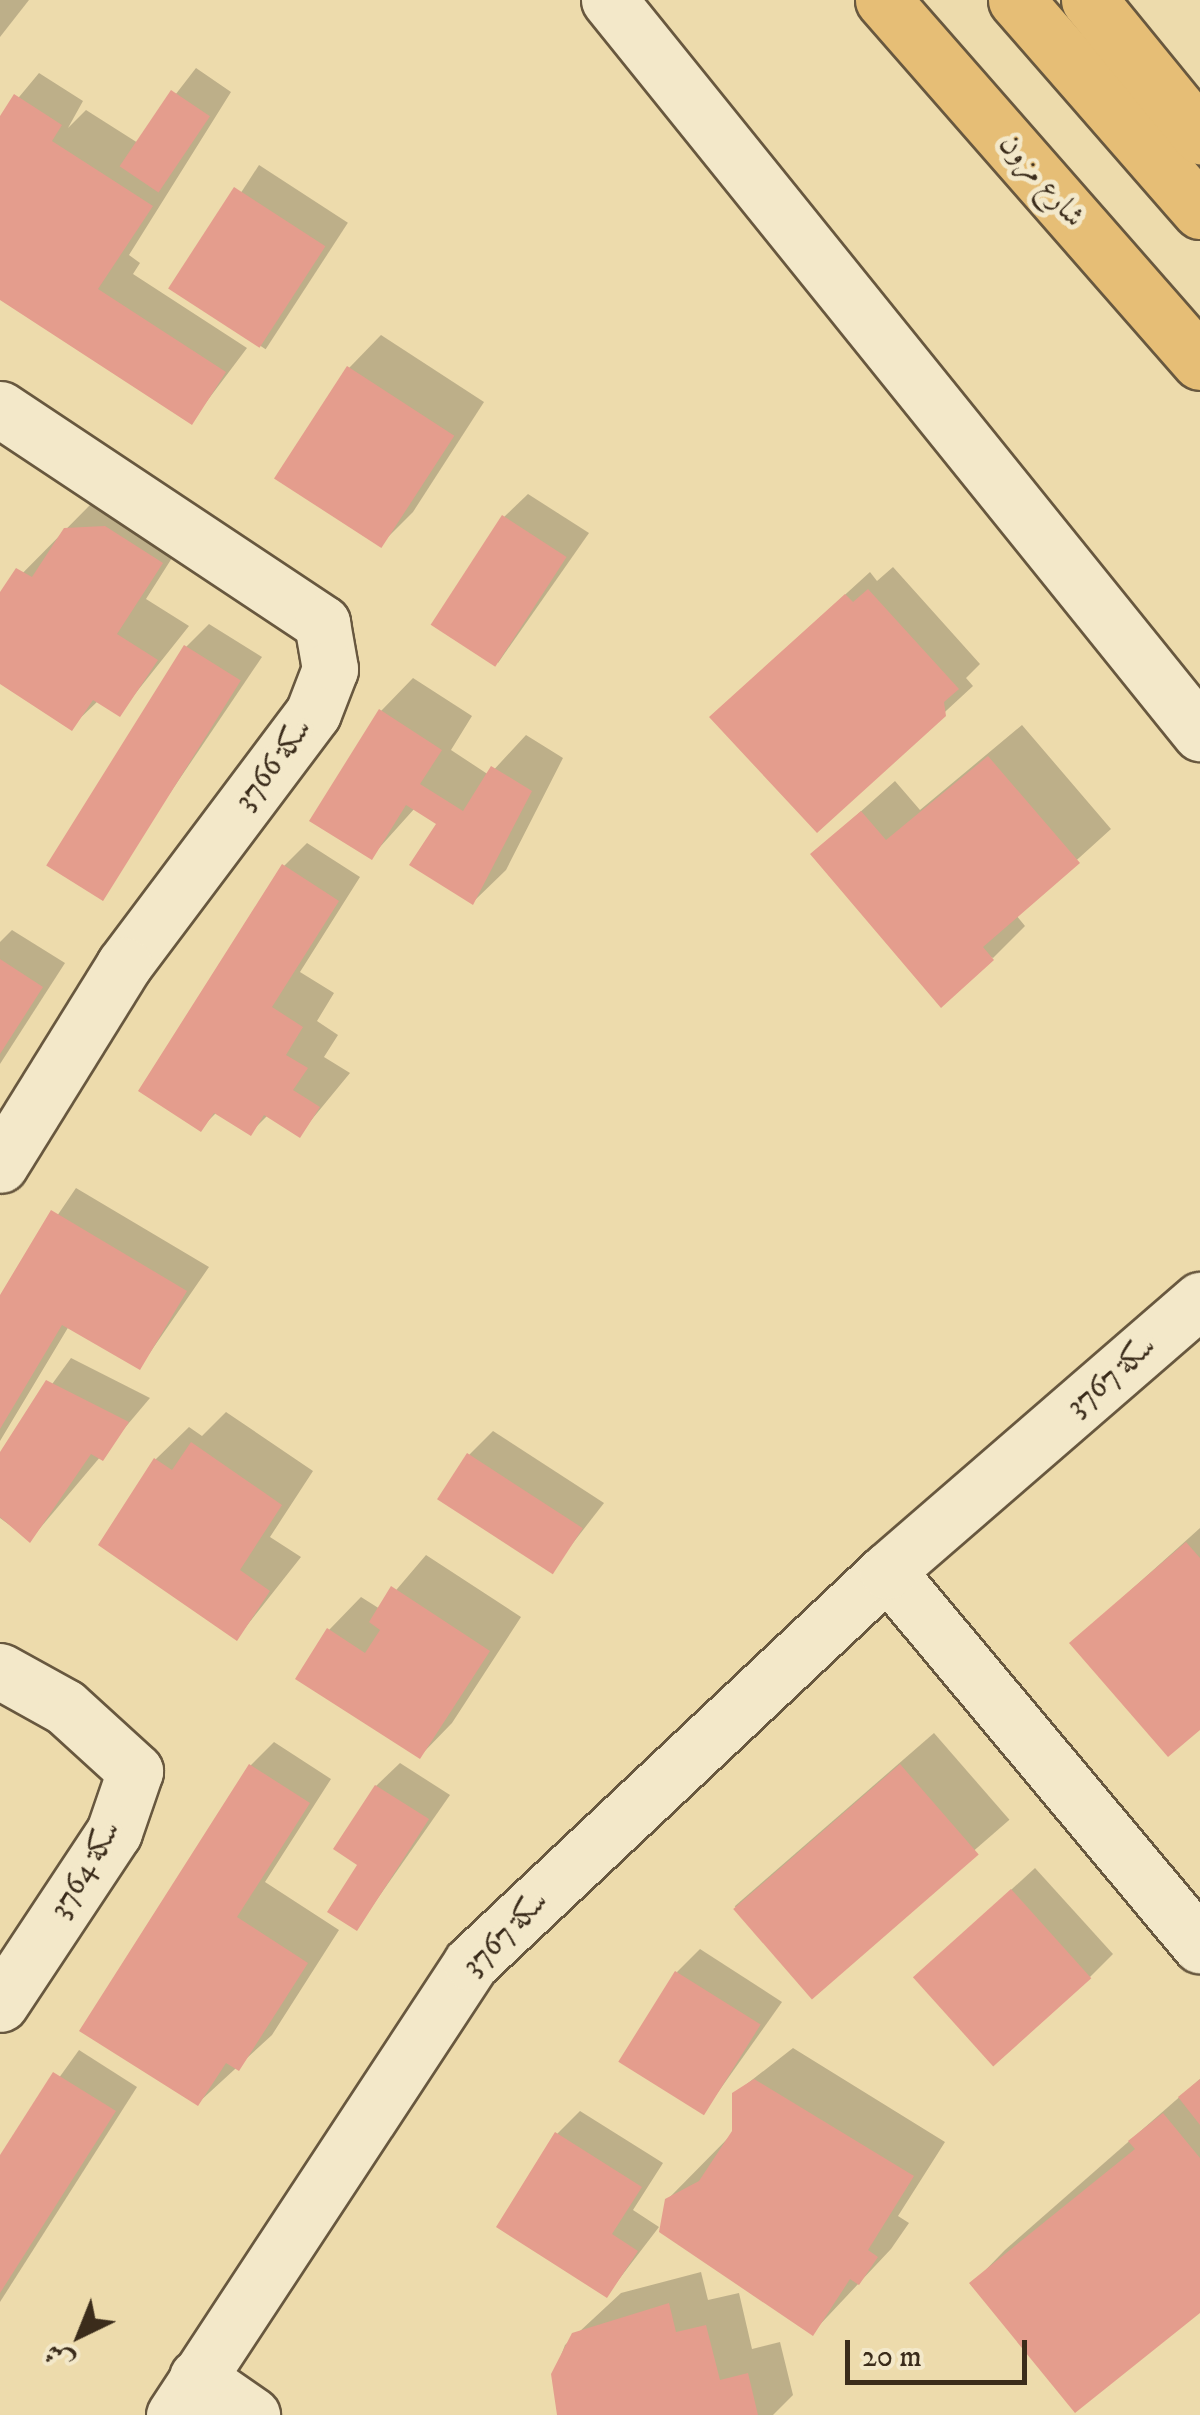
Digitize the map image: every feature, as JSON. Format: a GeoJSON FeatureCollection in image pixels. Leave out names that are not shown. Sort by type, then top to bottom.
{"type":"FeatureCollection","features":[{"type":"Feature","properties":{"kind":"main road","name":"شارع مزون"},"geometry":{"type":"LineString","coordinates":[[883,0],[1196,362]]}},
{"type":"Feature","properties":{"kind":"main road"},"geometry":{"type":"LineString","coordinates":[[1016,0],[1200,212]]}},
{"type":"Feature","properties":{"kind":"main road"},"geometry":{"type":"LineString","coordinates":[[1089,0],[1200,136]]}},
{"type":"Feature","properties":{"kind":"street"},"geometry":{"type":"LineString","coordinates":[[609,0],[1200,734]]}},
{"type":"Feature","properties":{"kind":"street","name":"سكة 3766"},"geometry":{"type":"LineString","coordinates":[[0,409],[322,623],[330,669],[313,713],[124,965],[0,1165]]}},
{"type":"Feature","properties":{"kind":"street","name":"سكة 3767"},"geometry":{"type":"LineString","coordinates":[[186,2396],[471,1963],[888,1571],[1200,1300]]}},
{"type":"Feature","properties":{"kind":"street"},"geometry":{"type":"LineString","coordinates":[[888,1571],[1200,1945]]}},
{"type":"Feature","properties":{"kind":"street","name":"سكة 3764"},"geometry":{"type":"LineString","coordinates":[[0,1671],[65,1707],[134,1770],[114,1832],[0,2004]]}},
{"type":"Feature","properties":{"kind":"street"},"geometry":{"type":"LineString","coordinates":[[186,2396],[252,2415]]}},
{"type":"Feature","properties":{"kind":"building"},"geometry":{"type":"Polygon","coordinates":[[[171,90],[210,116],[159,193],[120,166],[171,90]]]}},
{"type":"Feature","properties":{"kind":"building"},"geometry":{"type":"Polygon","coordinates":[[[14,94],[62,125],[52,141],[153,206],[98,289],[226,372],[192,425],[0,300],[0,116],[14,94]]]}},
{"type":"Feature","properties":{"kind":"building"},"geometry":{"type":"Polygon","coordinates":[[[234,187],[325,246],[260,348],[168,288],[234,187]]]}},
{"type":"Feature","properties":{"kind":"building"},"geometry":{"type":"Polygon","coordinates":[[[347,366],[454,436],[381,548],[274,478],[347,366]]]}},
{"type":"Feature","properties":{"kind":"building"},"geometry":{"type":"Polygon","coordinates":[[[502,515],[567,557],[495,667],[431,625],[502,515]]]}},
{"type":"Feature","properties":{"kind":"building"},"geometry":{"type":"Polygon","coordinates":[[[105,526],[163,563],[117,634],[158,660],[120,717],[93,700],[72,731],[0,684],[0,592],[16,568],[32,577],[64,528],[105,526]]]}},
{"type":"Feature","properties":{"kind":"building"},"geometry":{"type":"Polygon","coordinates":[[[868,589],[959,689],[944,702],[946,716],[817,833],[709,717],[845,594],[853,602],[868,589]]]}},
{"type":"Feature","properties":{"kind":"building"},"geometry":{"type":"Polygon","coordinates":[[[184,645],[241,681],[103,901],[46,865],[184,645]]]}},
{"type":"Feature","properties":{"kind":"building"},"geometry":{"type":"Polygon","coordinates":[[[379,709],[442,750],[420,784],[463,811],[491,766],[532,791],[473,905],[409,865],[436,824],[406,805],[372,860],[309,821],[379,709]]]}},
{"type":"Feature","properties":{"kind":"building"},"geometry":{"type":"Polygon","coordinates":[[[988,756],[1080,863],[983,947],[994,960],[941,1008],[810,854],[861,811],[886,840],[988,756]]]}},
{"type":"Feature","properties":{"kind":"building"},"geometry":{"type":"Polygon","coordinates":[[[282,864],[339,901],[272,1007],[303,1027],[286,1055],[308,1068],[293,1090],[320,1107],[300,1138],[264,1115],[251,1136],[214,1113],[201,1132],[138,1091],[282,864]]]}},
{"type":"Feature","properties":{"kind":"building"},"geometry":{"type":"Polygon","coordinates":[[[0,959],[43,987],[0,1054],[0,959]]]}},
{"type":"Feature","properties":{"kind":"building"},"geometry":{"type":"Polygon","coordinates":[[[51,1210],[187,1291],[140,1370],[62,1325],[0,1429],[0,1295],[51,1210]]]}},
{"type":"Feature","properties":{"kind":"building"},"geometry":{"type":"Polygon","coordinates":[[[46,1380],[129,1422],[103,1461],[91,1454],[30,1543],[0,1517],[0,1452],[46,1380]]]}},
{"type":"Feature","properties":{"kind":"building"},"geometry":{"type":"Polygon","coordinates":[[[191,1442],[282,1505],[240,1570],[270,1591],[237,1641],[98,1545],[154,1458],[172,1470],[191,1442]]]}},
{"type":"Feature","properties":{"kind":"building"},"geometry":{"type":"Polygon","coordinates":[[[467,1453],[583,1528],[553,1574],[437,1499],[467,1453]]]}},
{"type":"Feature","properties":{"kind":"building"},"geometry":{"type":"Polygon","coordinates":[[[1186,1542],[1200,1558],[1200,1730],[1168,1757],[1069,1643],[1186,1542]]]}},
{"type":"Feature","properties":{"kind":"building"},"geometry":{"type":"Polygon","coordinates":[[[391,1586],[490,1651],[420,1759],[295,1679],[327,1628],[365,1653],[380,1630],[369,1622],[391,1586]]]}},
{"type":"Feature","properties":{"kind":"building"},"geometry":{"type":"Polygon","coordinates":[[[249,1764],[310,1803],[237,1917],[308,1963],[239,2071],[226,2063],[198,2106],[79,2031],[249,1764]]]}},
{"type":"Feature","properties":{"kind":"building"},"geometry":{"type":"Polygon","coordinates":[[[900,1764],[979,1855],[812,2000],[733,1909],[900,1764]]]}},
{"type":"Feature","properties":{"kind":"building"},"geometry":{"type":"Polygon","coordinates":[[[375,1785],[429,1819],[357,1931],[327,1912],[357,1865],[333,1849],[375,1785]]]}},
{"type":"Feature","properties":{"kind":"building"},"geometry":{"type":"Polygon","coordinates":[[[1011,1889],[1091,1978],[993,2067],[913,1977],[1011,1889]]]}},
{"type":"Feature","properties":{"kind":"building"},"geometry":{"type":"Polygon","coordinates":[[[675,1971],[761,2025],[704,2115],[618,2062],[675,1971]]]}},
{"type":"Feature","properties":{"kind":"building"},"geometry":{"type":"Polygon","coordinates":[[[53,2072],[116,2111],[0,2293],[0,2155],[53,2072]]]}},
{"type":"Feature","properties":{"kind":"building"},"geometry":{"type":"Polygon","coordinates":[[[754,2079],[914,2176],[868,2250],[878,2257],[859,2285],[850,2279],[813,2336],[659,2232],[665,2199],[699,2181],[732,2131],[732,2093],[754,2079]]]}},
{"type":"Feature","properties":{"kind":"building"},"geometry":{"type":"Polygon","coordinates":[[[1200,2079],[1200,2125],[1178,2097],[1200,2079]]]}},
{"type":"Feature","properties":{"kind":"building"},"geometry":{"type":"Polygon","coordinates":[[[1163,2113],[1200,2158],[1200,2313],[1075,2413],[969,2283],[1135,2149],[1128,2141],[1163,2113]]]}},
{"type":"Feature","properties":{"kind":"building"},"geometry":{"type":"Polygon","coordinates":[[[555,2132],[642,2187],[612,2234],[638,2251],[607,2298],[496,2227],[555,2132]]]}},
{"type":"Feature","properties":{"kind":"building"},"geometry":{"type":"Polygon","coordinates":[[[669,2303],[676,2332],[706,2325],[720,2380],[748,2373],[758,2415],[557,2415],[551,2374],[572,2333],[669,2303]]]}}]}
